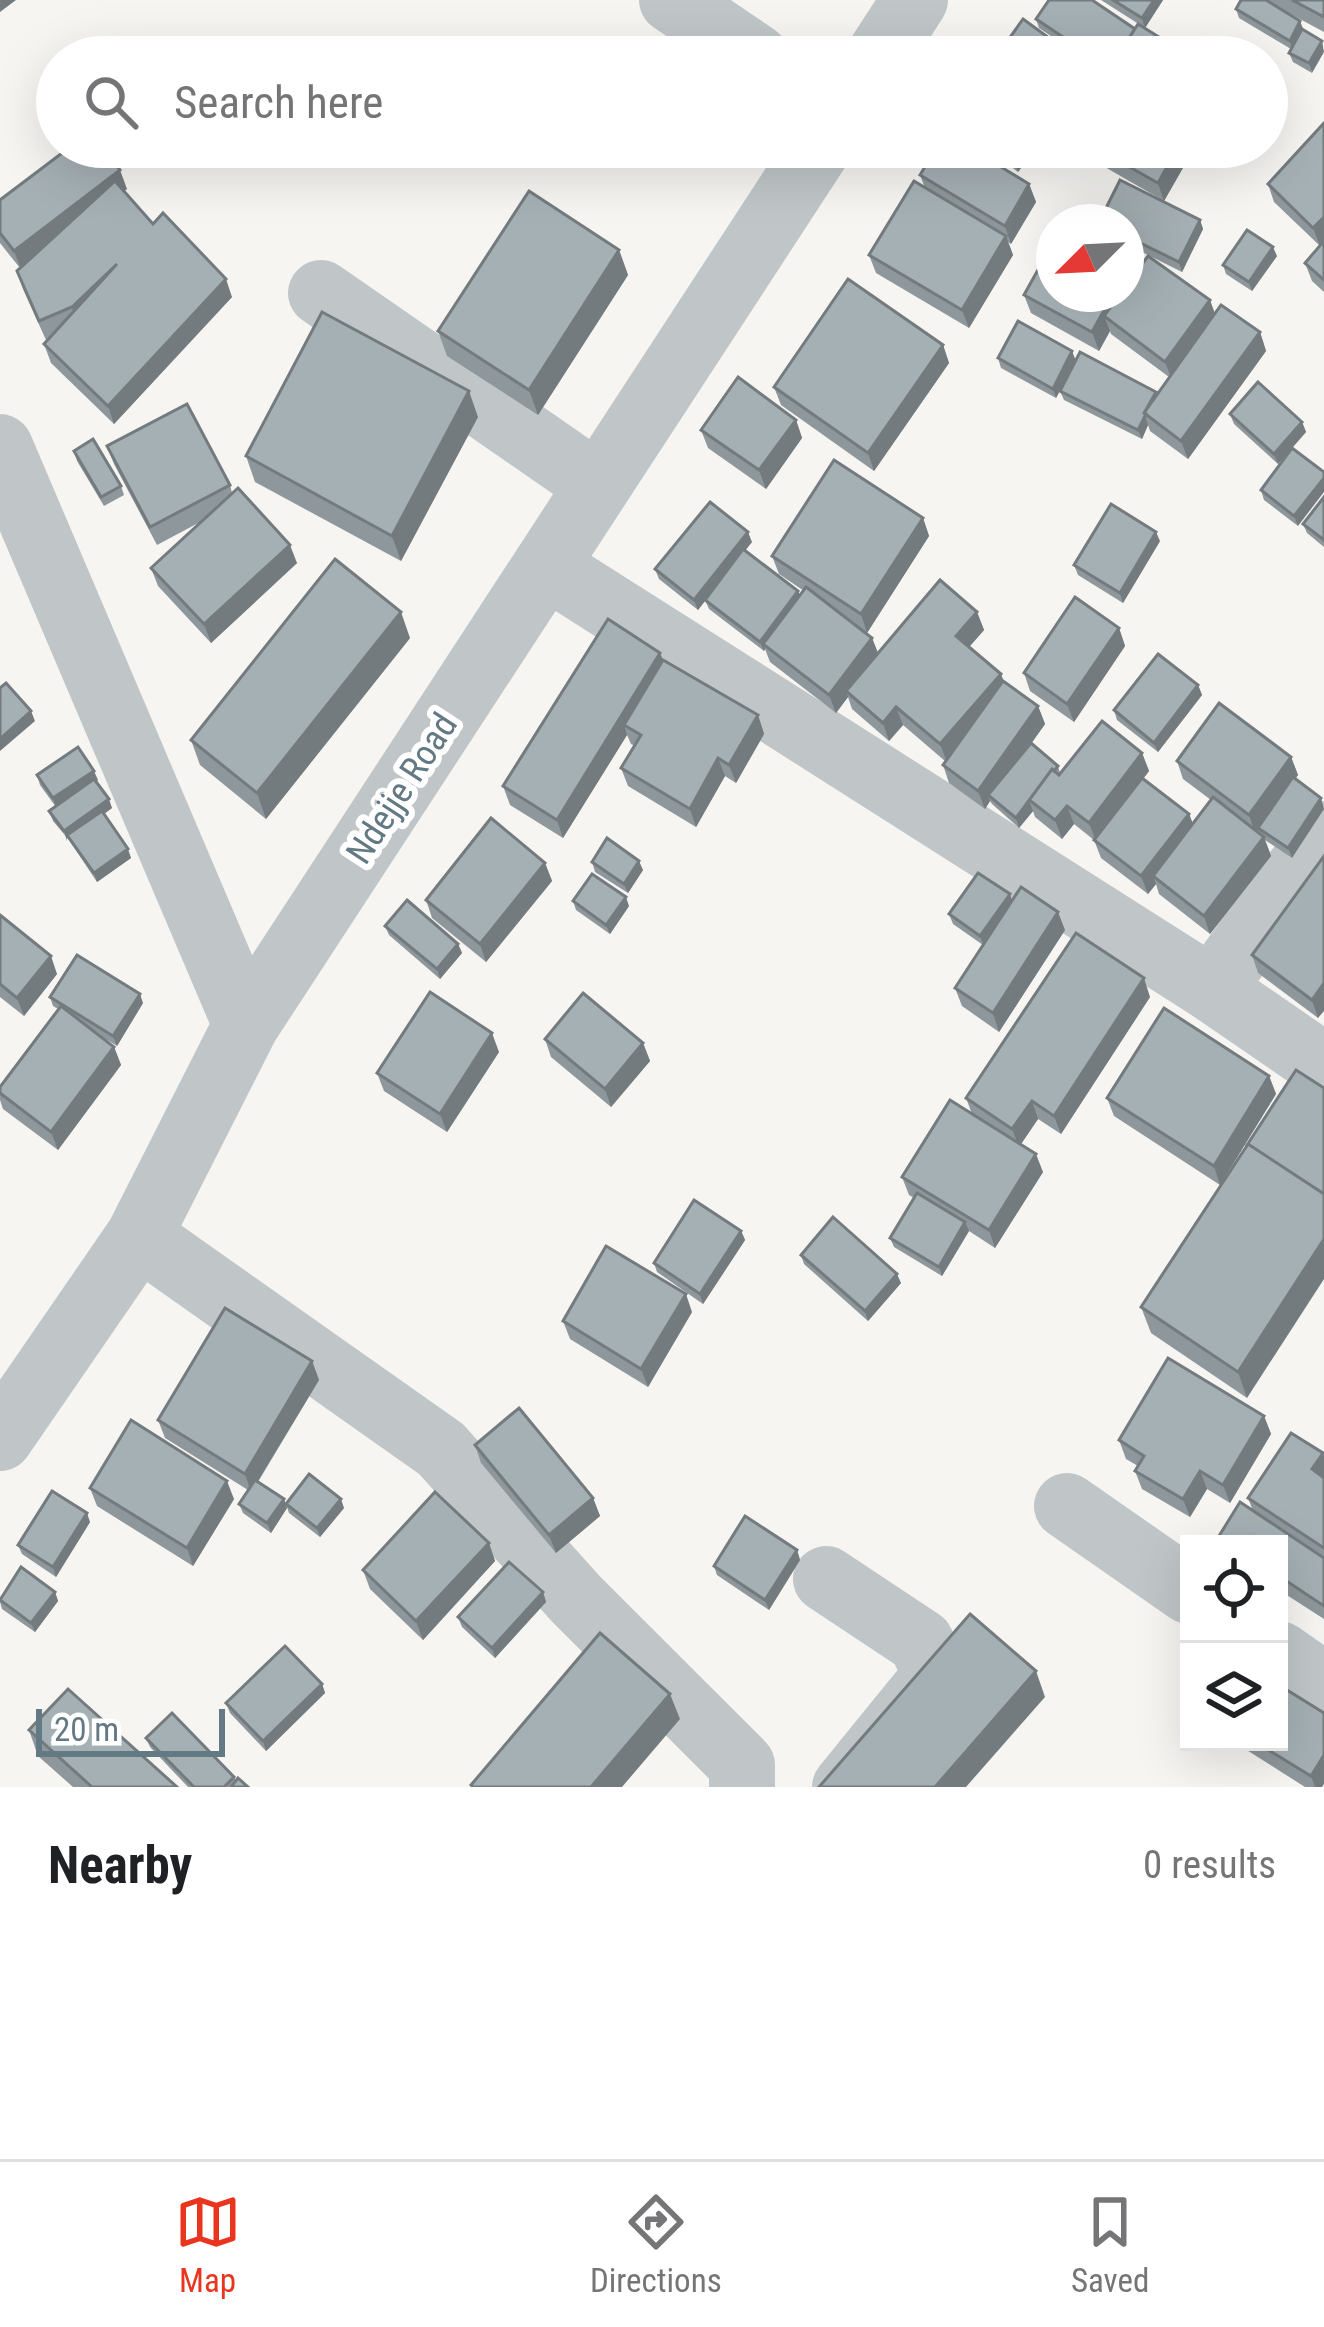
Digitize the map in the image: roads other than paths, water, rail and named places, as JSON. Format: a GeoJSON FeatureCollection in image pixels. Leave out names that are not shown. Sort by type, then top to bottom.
{"type":"FeatureCollection","features":[{"type":"Feature","properties":{"kind":"street"},"geometry":{"type":"LineString","coordinates":[[673,0],[725,36]]}},
{"type":"Feature","properties":{"kind":"street"},"geometry":{"type":"LineString","coordinates":[[892,36],[915,0]]}},
{"type":"Feature","properties":{"kind":"street","name":"Ndejje Road"},"geometry":{"type":"LineString","coordinates":[[0,1438],[139,1236],[246,1025],[805,168]]}},
{"type":"Feature","properties":{"kind":"street"},"geometry":{"type":"LineString","coordinates":[[321,293],[598,485]]}},
{"type":"Feature","properties":{"kind":"street"},"geometry":{"type":"LineString","coordinates":[[0,447],[246,1025]]}},
{"type":"Feature","properties":{"kind":"street"},"geometry":{"type":"LineString","coordinates":[[546,566],[1212,989],[1324,1066]]}},
{"type":"Feature","properties":{"kind":"street"},"geometry":{"type":"LineString","coordinates":[[1212,989],[1324,834]]}},
{"type":"Feature","properties":{"kind":"street"},"geometry":{"type":"LineString","coordinates":[[139,1236],[441,1449],[576,1599],[742,1765],[742,1787]]}},
{"type":"Feature","properties":{"kind":"street"},"geometry":{"type":"LineString","coordinates":[[1067,1507],[1180,1585]]}},
{"type":"Feature","properties":{"kind":"street"},"geometry":{"type":"LineString","coordinates":[[826,1580],[921,1642],[936,1675],[845,1787]]}},
{"type":"Feature","properties":{"kind":"street"},"geometry":{"type":"LineString","coordinates":[[1288,1660],[1324,1685]]}}]}
